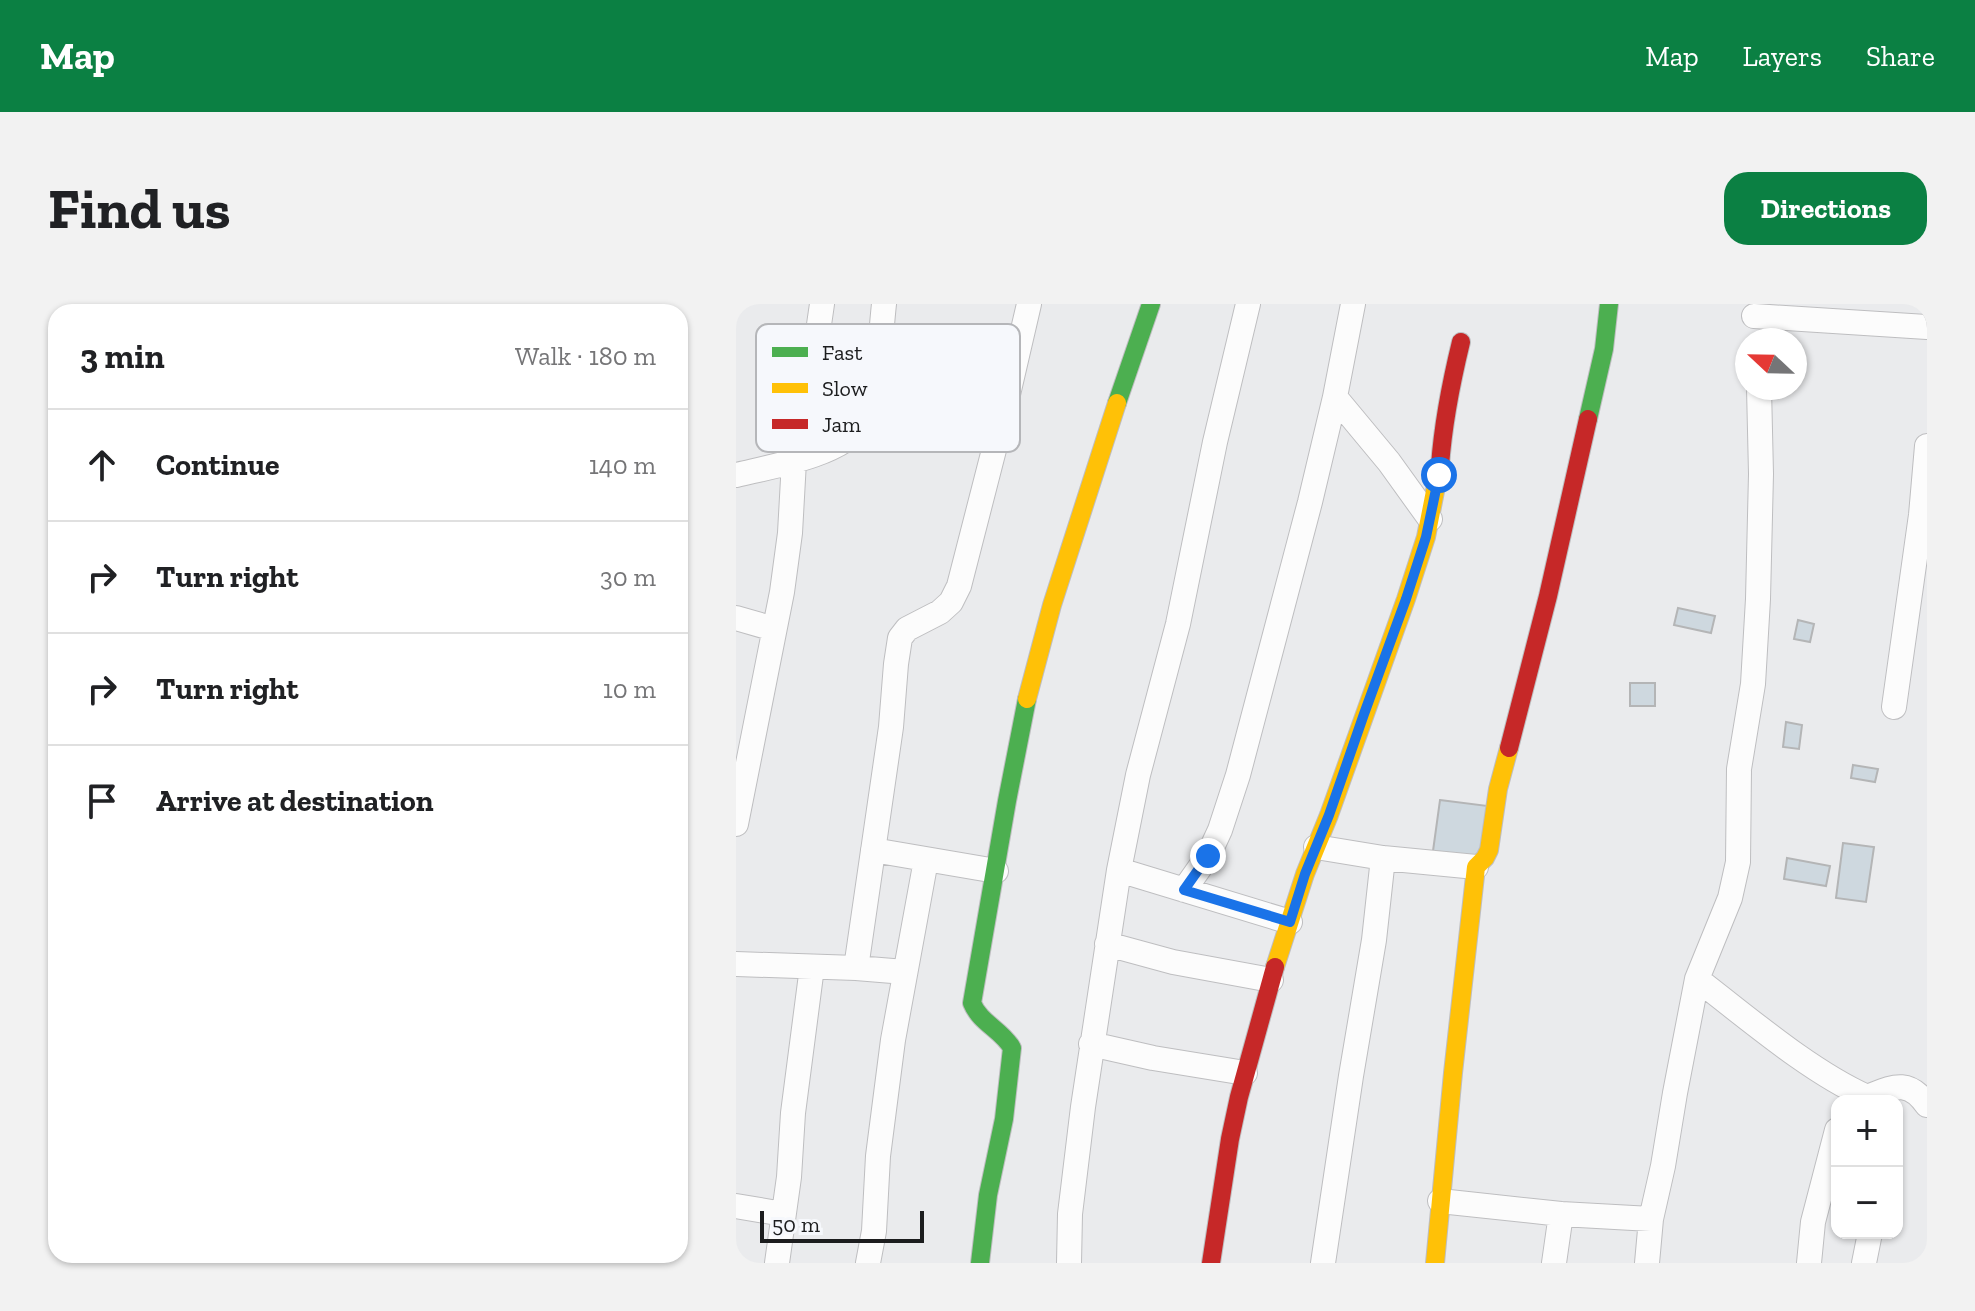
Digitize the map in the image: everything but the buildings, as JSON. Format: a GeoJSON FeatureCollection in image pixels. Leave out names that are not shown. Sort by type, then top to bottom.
{"type":"FeatureCollection","features":[{"type":"Feature","properties":{"kind":"street"},"geometry":{"type":"LineString","coordinates":[[819,324],[822,304]]}},
{"type":"Feature","properties":{"kind":"street"},"geometry":{"type":"LineString","coordinates":[[882,324],[884,304]]}},
{"type":"Feature","properties":{"kind":"street"},"geometry":{"type":"LineString","coordinates":[[1020,343],[1029,304]]}},
{"type":"Feature","properties":{"kind":"street"},"geometry":{"type":"LineString","coordinates":[[980,1263],[988,1195],[1004,1119],[1012,1048],[1007,1037],[974,1011],[972,1003],[1002,826],[1031,681],[1045,629],[1132,352],[1151,304]]}},
{"type":"Feature","properties":{"kind":"street"},"geometry":{"type":"LineString","coordinates":[[1069,1263],[1070,1214],[1091,1044],[1119,870],[1138,775],[1178,624],[1215,442],[1248,304]]}},
{"type":"Feature","properties":{"kind":"street"},"geometry":{"type":"LineString","coordinates":[[1184,890],[1208,856],[1238,775],[1283,610],[1335,397],[1353,304]]}},
{"type":"Feature","properties":{"kind":"street"},"geometry":{"type":"LineString","coordinates":[[1435,1263],[1476,867],[1489,850],[1498,789],[1548,596],[1604,349],[1609,304]]}},
{"type":"Feature","properties":{"kind":"street"},"geometry":{"type":"LineString","coordinates":[[1753,320],[1927,327]]}},
{"type":"Feature","properties":{"kind":"street"},"geometry":{"type":"LineString","coordinates":[[1211,1263],[1230,1139],[1245,1073],[1290,922],[1406,599],[1430,519],[1439,475],[1442,436],[1461,342]]}},
{"type":"Feature","properties":{"kind":"street"},"geometry":{"type":"LineString","coordinates":[[1335,397],[1389,462],[1430,519]]}},
{"type":"Feature","properties":{"kind":"street"},"geometry":{"type":"LineString","coordinates":[[1647,1263],[1651,1219],[1697,979],[1730,898],[1738,862],[1739,769],[1753,684],[1758,599],[1759,400]]}},
{"type":"Feature","properties":{"kind":"street"},"geometry":{"type":"LineString","coordinates":[[1894,707],[1921,515],[1927,446]]}},
{"type":"Feature","properties":{"kind":"street"},"geometry":{"type":"LineString","coordinates":[[736,824],[782,592],[796,452]]}},
{"type":"Feature","properties":{"kind":"street"},"geometry":{"type":"LineString","coordinates":[[736,475],[818,452]]}},
{"type":"Feature","properties":{"kind":"street"},"geometry":{"type":"LineString","coordinates":[[856,968],[891,727],[900,638],[907,629],[940,612],[951,602],[959,586],[993,452]]}},
{"type":"Feature","properties":{"kind":"street"},"geometry":{"type":"LineString","coordinates":[[736,618],[774,629]]}},
{"type":"Feature","properties":{"kind":"street"},"geometry":{"type":"LineString","coordinates":[[1316,847],[1383,858],[1476,867]]}},
{"type":"Feature","properties":{"kind":"street"},"geometry":{"type":"LineString","coordinates":[[873,850],[996,871]]}},
{"type":"Feature","properties":{"kind":"street"},"geometry":{"type":"LineString","coordinates":[[1323,1263],[1369,971],[1383,858]]}},
{"type":"Feature","properties":{"kind":"street"},"geometry":{"type":"LineString","coordinates":[[868,1263],[893,1040],[926,860]]}},
{"type":"Feature","properties":{"kind":"street"},"geometry":{"type":"LineString","coordinates":[[1119,870],[1290,922]]}},
{"type":"Feature","properties":{"kind":"street"},"geometry":{"type":"LineString","coordinates":[[1107,944],[1173,962],[1271,980]]}},
{"type":"Feature","properties":{"kind":"street"},"geometry":{"type":"LineString","coordinates":[[736,964],[905,972]]}},
{"type":"Feature","properties":{"kind":"street"},"geometry":{"type":"LineString","coordinates":[[777,1263],[812,967]]}},
{"type":"Feature","properties":{"kind":"street"},"geometry":{"type":"LineString","coordinates":[[1697,979],[1855,1095]]}},
{"type":"Feature","properties":{"kind":"street"},"geometry":{"type":"LineString","coordinates":[[1091,1044],[1245,1073]]}},
{"type":"Feature","properties":{"kind":"street"},"geometry":{"type":"LineString","coordinates":[[1865,1095],[1896,1086],[1905,1087],[1927,1105]]}},
{"type":"Feature","properties":{"kind":"street"},"geometry":{"type":"LineString","coordinates":[[1809,1263],[1813,1222],[1831,1153]]}},
{"type":"Feature","properties":{"kind":"street"},"geometry":{"type":"LineString","coordinates":[[1440,1201],[1561,1214],[1651,1219]]}},
{"type":"Feature","properties":{"kind":"street"},"geometry":{"type":"LineString","coordinates":[[736,1206],[783,1214]]}},
{"type":"Feature","properties":{"kind":"street"},"geometry":{"type":"LineString","coordinates":[[1554,1263],[1561,1214]]}},
{"type":"Feature","properties":{"kind":"street"},"geometry":{"type":"LineString","coordinates":[[1864,1263],[1869,1239]]}},
{"type":"Feature","properties":{"kind":"traffic: fast"},"geometry":{"type":"LineString","coordinates":[[1117,403],[1151,304]]}},
{"type":"Feature","properties":{"kind":"traffic: fast"},"geometry":{"type":"LineString","coordinates":[[1588,419],[1604,349],[1609,304]]}},
{"type":"Feature","properties":{"kind":"traffic: fast"},"geometry":{"type":"LineString","coordinates":[[980,1263],[988,1195],[1004,1119],[1012,1048],[980,1016],[972,1003],[1027,699]]}},
{"type":"Feature","properties":{"kind":"traffic: slow"},"geometry":{"type":"LineString","coordinates":[[1027,699],[1052,605],[1117,403]]}},
{"type":"Feature","properties":{"kind":"traffic: slow"},"geometry":{"type":"LineString","coordinates":[[1275,967],[1305,874],[1406,599],[1426,537],[1440,466]]}},
{"type":"Feature","properties":{"kind":"traffic: slow"},"geometry":{"type":"LineString","coordinates":[[1435,1263],[1476,867],[1489,850],[1498,789],[1509,748]]}},
{"type":"Feature","properties":{"kind":"traffic: jam"},"geometry":{"type":"LineString","coordinates":[[1440,466],[1448,404],[1461,342]]}},
{"type":"Feature","properties":{"kind":"traffic: jam"},"geometry":{"type":"LineString","coordinates":[[1509,748],[1548,596],[1588,419]]}},
{"type":"Feature","properties":{"kind":"traffic: jam"},"geometry":{"type":"LineString","coordinates":[[1211,1263],[1239,1097],[1275,967]]}},
{"type":"Feature","properties":{"kind":"route"},"geometry":{"type":"LineString","coordinates":[[1208,856],[1184,890],[1290,922],[1406,599],[1426,537],[1439,475]]}}]}
